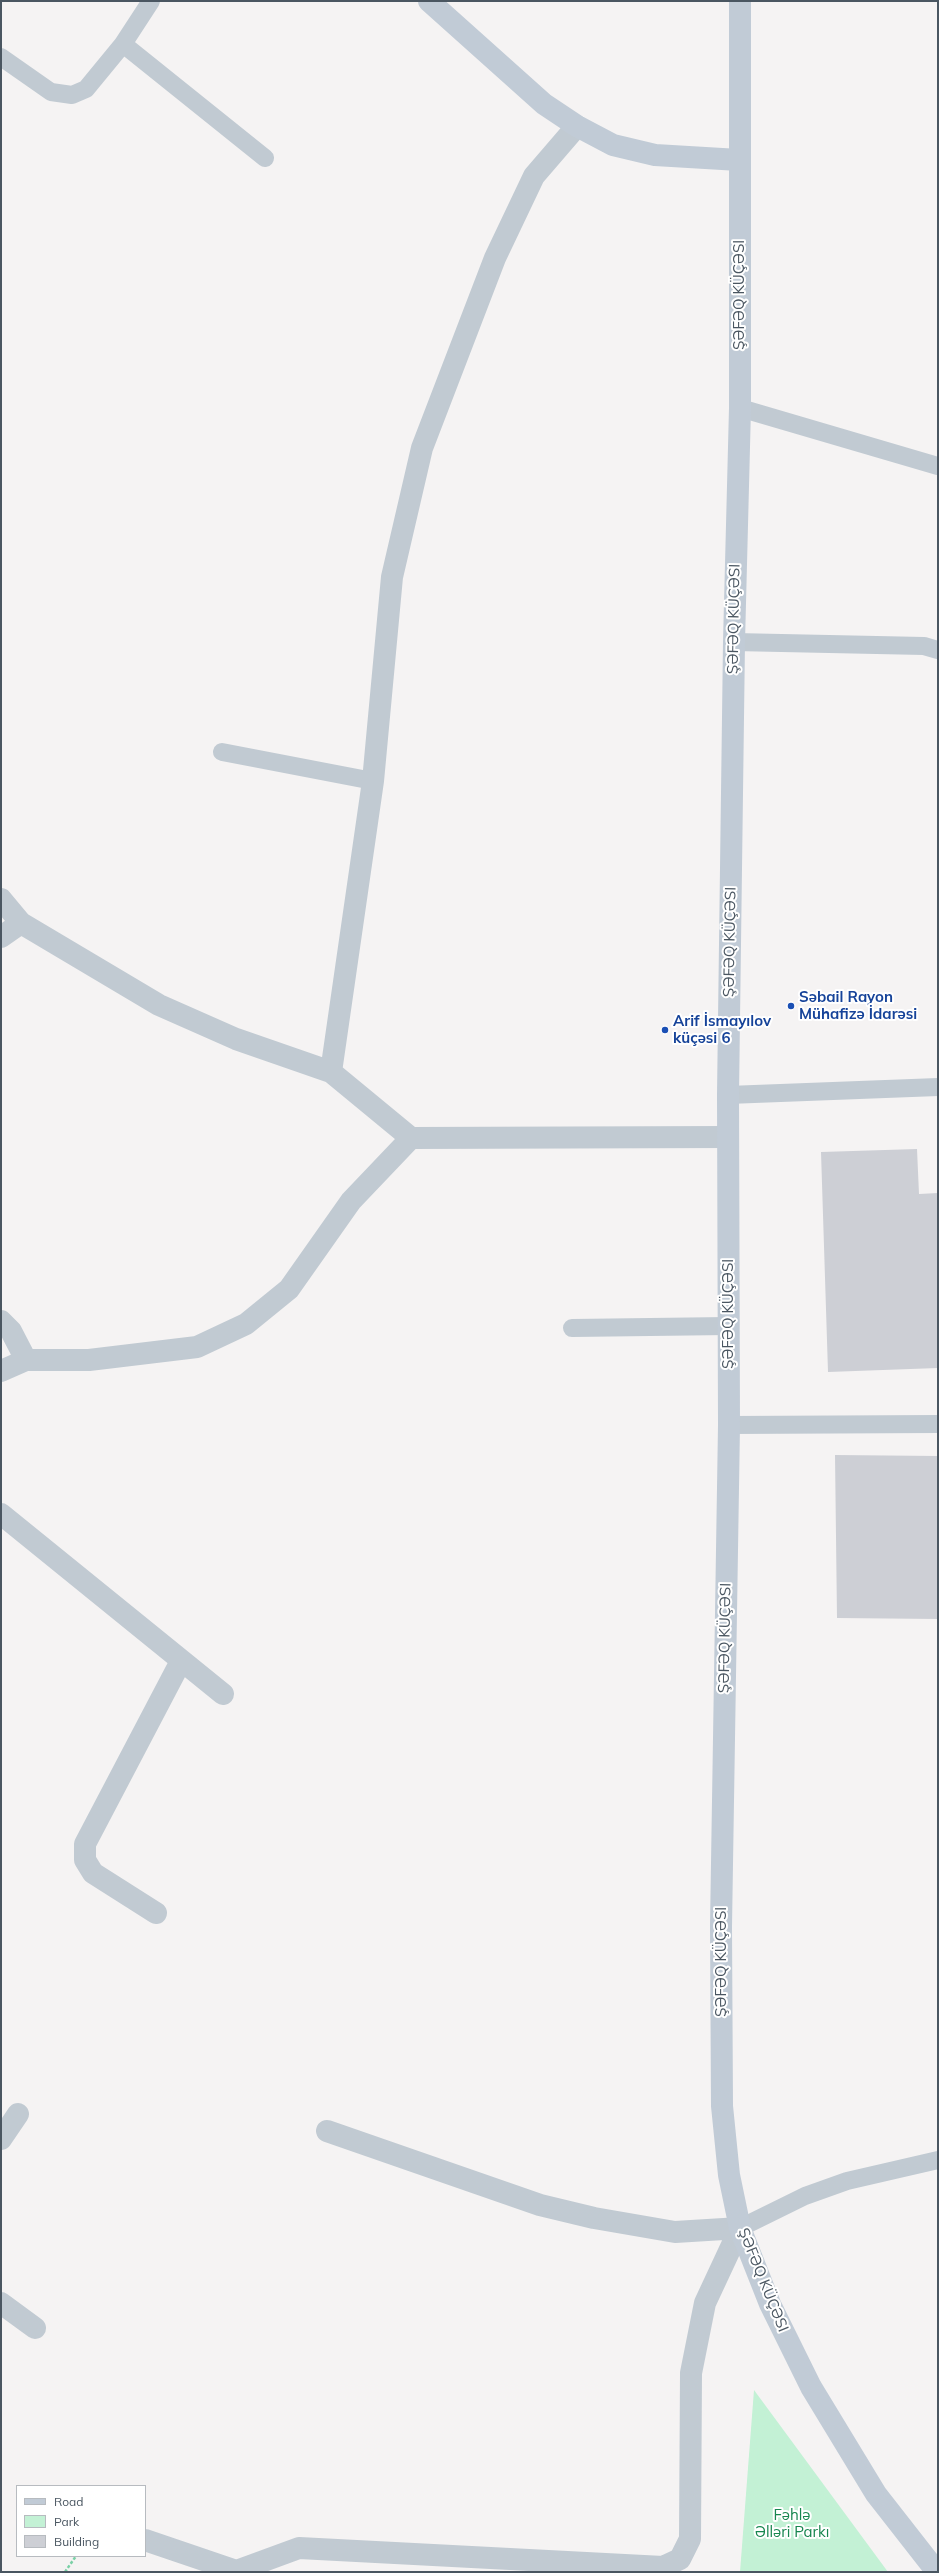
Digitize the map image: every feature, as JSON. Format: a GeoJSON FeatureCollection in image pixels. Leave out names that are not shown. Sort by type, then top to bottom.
{"type":"FeatureCollection","features":[{"type":"Feature","properties":{"kind":"street"},"geometry":{"type":"LineString","coordinates":[[429,1],[544,104],[577,126],[613,145],[655,155],[739,160]]}},
{"type":"Feature","properties":{"kind":"street","name":"ŞƏFƏQ KÜÇƏSI"},"geometry":{"type":"LineString","coordinates":[[740,1],[740,408],[734,642],[728,1095],[729,1425],[721,1926],[722,2106],[729,2175],[740,2228],[770,2304],[811,2388],[876,2494],[937,2572]]}},
{"type":"Feature","properties":{"kind":"street"},"geometry":{"type":"LineString","coordinates":[[331,1072],[373,781],[392,577],[422,448],[495,258],[534,176],[577,126]]}},
{"type":"Feature","properties":{"kind":"street"},"geometry":{"type":"LineString","coordinates":[[1,899],[21,923],[159,1005],[236,1040],[331,1072],[411,1138],[728,1137]]}},
{"type":"Feature","properties":{"kind":"street"},"geometry":{"type":"LineString","coordinates":[[1,937],[21,923]]}},
{"type":"Feature","properties":{"kind":"street"},"geometry":{"type":"LineString","coordinates":[[1,1371],[26,1360],[89,1360],[197,1347],[246,1324],[289,1288],[351,1201],[411,1138]]}},
{"type":"Feature","properties":{"kind":"street"},"geometry":{"type":"LineString","coordinates":[[1,1321],[11,1331],[26,1360]]}},
{"type":"Feature","properties":{"kind":"street"},"geometry":{"type":"LineString","coordinates":[[1,1514],[223,1694]]}},
{"type":"Feature","properties":{"kind":"street"},"geometry":{"type":"LineString","coordinates":[[156,1913],[93,1873],[85,1860],[85,1844],[181,1661]]}},
{"type":"Feature","properties":{"kind":"street"},"geometry":{"type":"LineString","coordinates":[[1,2139],[18,2114]]}},
{"type":"Feature","properties":{"kind":"street"},"geometry":{"type":"LineString","coordinates":[[146,2540],[239,2571],[299,2548],[663,2567],[680,2559],[690,2539],[691,2373],[705,2303],[740,2228],[675,2232],[594,2218],[540,2205],[327,2131]]}},
{"type":"Feature","properties":{"kind":"street"},"geometry":{"type":"LineString","coordinates":[[1,2303],[35,2328]]}},
{"type":"Feature","properties":{"kind":"lane"},"geometry":{"type":"LineString","coordinates":[[1,57],[51,92],[72,95],[86,89],[123,44],[151,1]]}},
{"type":"Feature","properties":{"kind":"lane"},"geometry":{"type":"LineString","coordinates":[[123,44],[265,158]]}},
{"type":"Feature","properties":{"kind":"lane"},"geometry":{"type":"LineString","coordinates":[[740,408],[938,466]]}},
{"type":"Feature","properties":{"kind":"lane"},"geometry":{"type":"LineString","coordinates":[[734,642],[924,646],[938,650]]}},
{"type":"Feature","properties":{"kind":"lane"},"geometry":{"type":"LineString","coordinates":[[222,752],[373,781]]}},
{"type":"Feature","properties":{"kind":"lane"},"geometry":{"type":"LineString","coordinates":[[728,1095],[938,1087]]}},
{"type":"Feature","properties":{"kind":"lane"},"geometry":{"type":"LineString","coordinates":[[572,1328],[728,1326]]}},
{"type":"Feature","properties":{"kind":"lane"},"geometry":{"type":"LineString","coordinates":[[729,1425],[938,1424]]}},
{"type":"Feature","properties":{"kind":"lane"},"geometry":{"type":"LineString","coordinates":[[740,2228],[805,2196],[847,2181],[938,2160]]}},
{"type":"Feature","properties":{"kind":"path"},"geometry":{"type":"LineString","coordinates":[[65,2572],[75,2557]]}},
{"type":"Feature","properties":{"kind":"green space","name":"Fəhlə Əlləri Parkı"},"geometry":{"type":"Polygon","coordinates":[[[754,2390],[888,2572],[740,2572],[754,2390]]]}},
{"type":"Feature","properties":{"kind":"building"},"geometry":{"type":"Polygon","coordinates":[[[917,1149],[919,1194],[938,1193],[938,1368],[828,1372],[821,1152],[917,1149]]]}},
{"type":"Feature","properties":{"kind":"building"},"geometry":{"type":"Polygon","coordinates":[[[835,1455],[938,1456],[938,1619],[837,1618],[835,1455]]]}},
{"type":"Feature","properties":{"kind":"place","name":"Səbail Rayon Mühafizə İdarəsi"},"geometry":{"type":"Point","coordinates":[791,1006]}},
{"type":"Feature","properties":{"kind":"place","name":"Arif İsmayılov küçəsi 6"},"geometry":{"type":"Point","coordinates":[665,1030]}}]}
